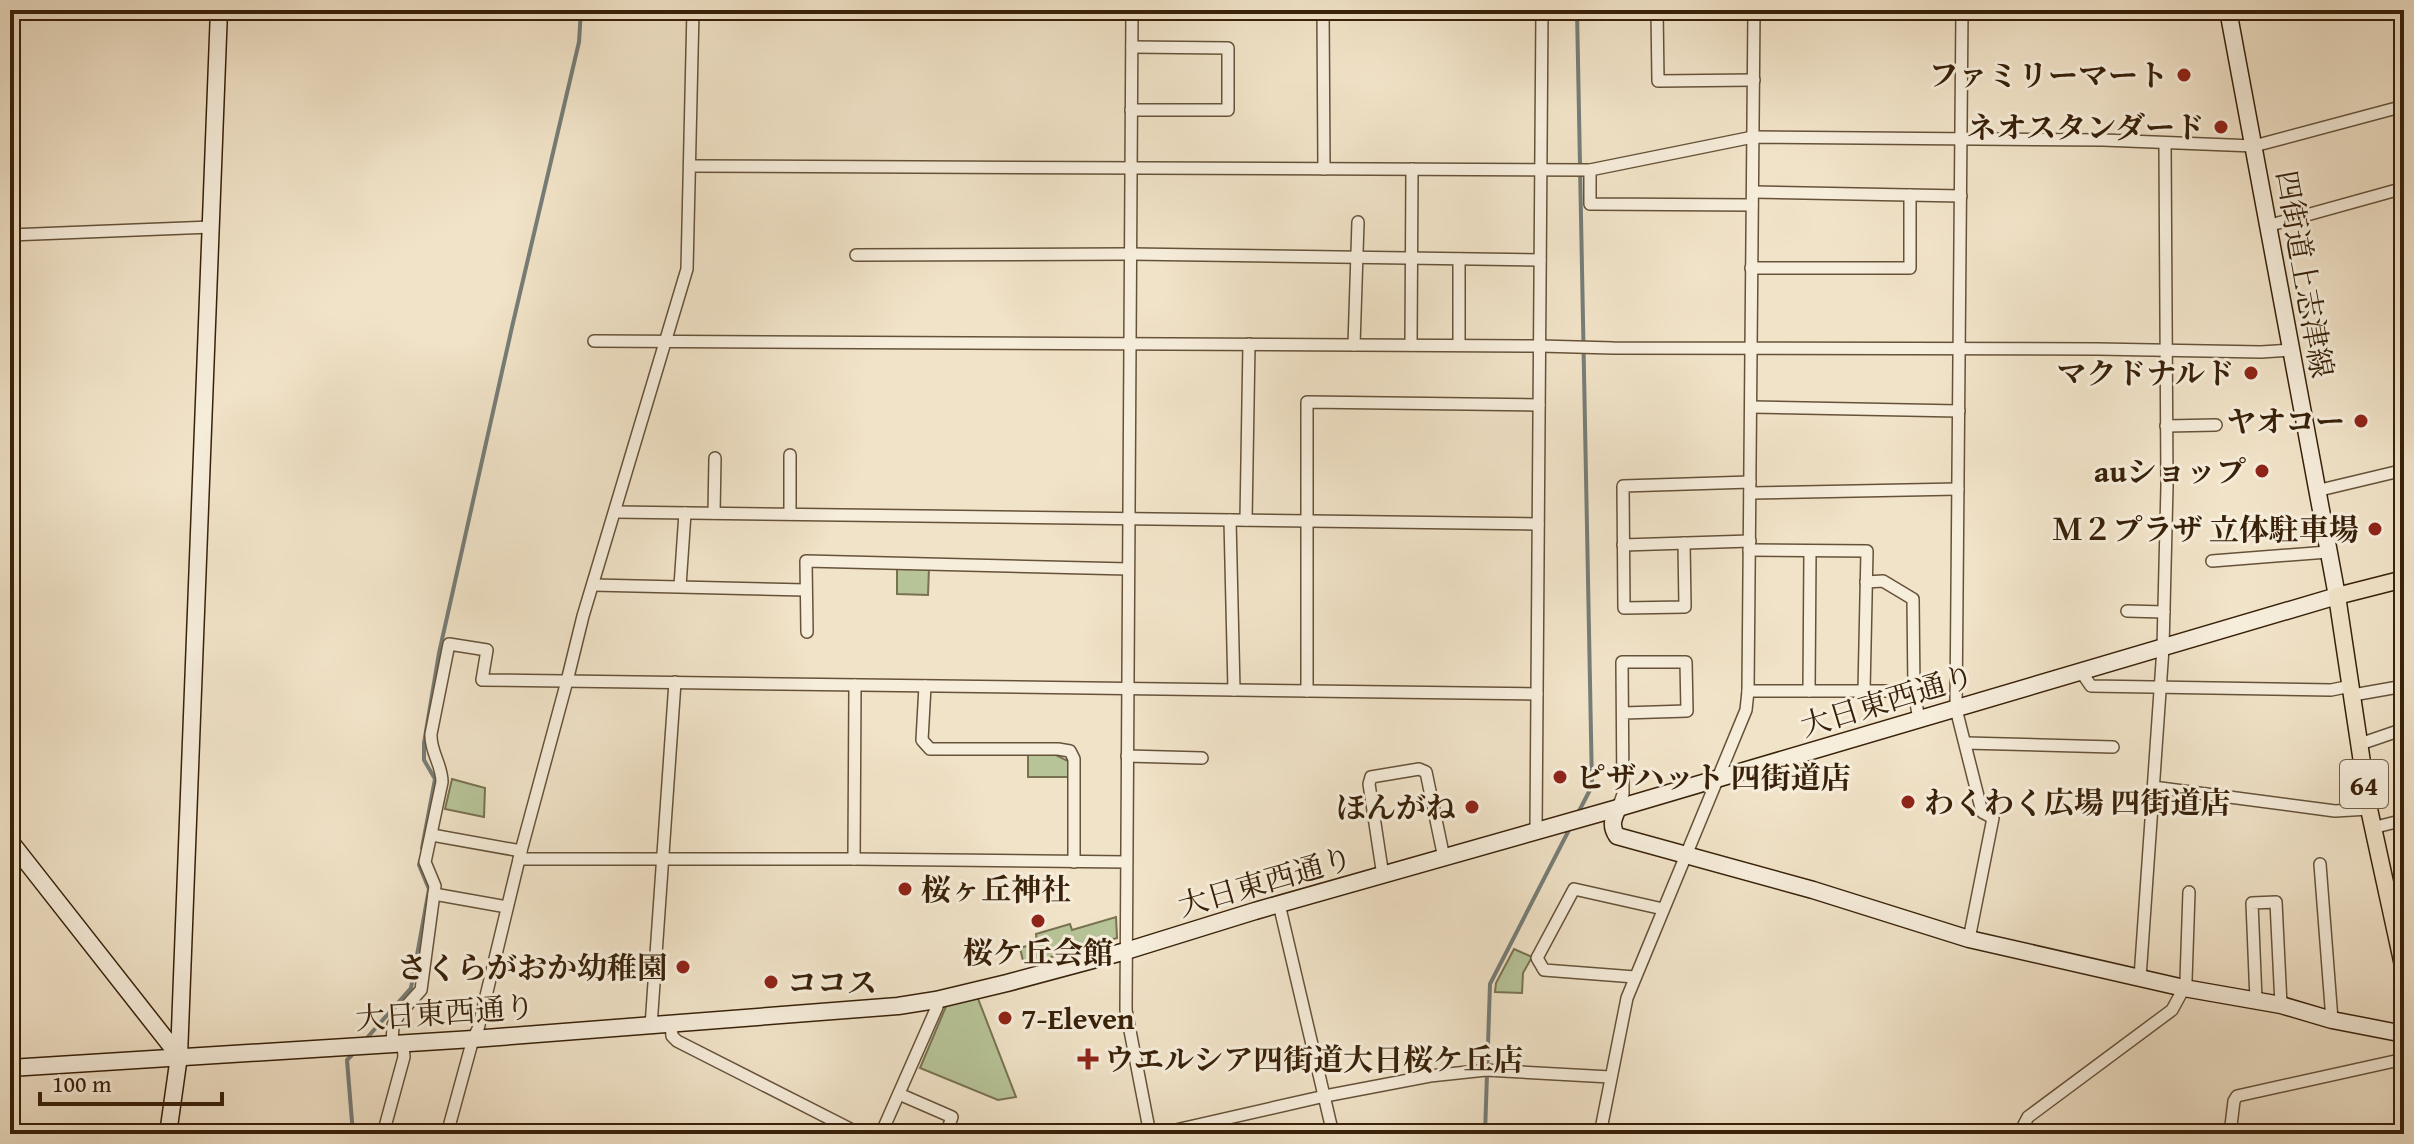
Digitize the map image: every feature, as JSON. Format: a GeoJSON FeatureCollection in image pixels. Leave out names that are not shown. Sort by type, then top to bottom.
{"type":"FeatureCollection","features":[{"type":"Feature","properties":{"kind":"main road"},"geometry":{"type":"LineString","coordinates":[[2337,596],[2404,579]]}},
{"type":"Feature","properties":{"kind":"main road","name":"64"},"geometry":{"type":"LineString","coordinates":[[2337,596],[2372,828],[2404,970]]}},
{"type":"Feature","properties":{"kind":"street"},"geometry":{"type":"LineString","coordinates":[[168,1134],[179,1056],[219,10]]}},
{"type":"Feature","properties":{"kind":"street"},"geometry":{"type":"LineString","coordinates":[[463,1134],[447,1131],[478,1029],[583,616],[687,269],[693,10]]}},
{"type":"Feature","properties":{"kind":"street"},"geometry":{"type":"LineString","coordinates":[[1132,10],[1126,1016],[1150,1134]]}},
{"type":"Feature","properties":{"kind":"street"},"geometry":{"type":"LineString","coordinates":[[1323,10],[1324,169]]}},
{"type":"Feature","properties":{"kind":"street"},"geometry":{"type":"LineString","coordinates":[[1536,831],[1542,10]]}},
{"type":"Feature","properties":{"kind":"street"},"geometry":{"type":"LineString","coordinates":[[1657,10],[1658,81],[1754,80]]}},
{"type":"Feature","properties":{"kind":"street"},"geometry":{"type":"LineString","coordinates":[[1600,1134],[1627,998],[1746,710],[1754,10]]}},
{"type":"Feature","properties":{"kind":"street"},"geometry":{"type":"LineString","coordinates":[[1962,10],[1956,709],[1982,812],[1993,818],[1969,939]]}},
{"type":"Feature","properties":{"kind":"street","name":"四街道上志津線"},"geometry":{"type":"LineString","coordinates":[[2228,10],[2337,596]]}},
{"type":"Feature","properties":{"kind":"street"},"geometry":{"type":"LineString","coordinates":[[1131,110],[1228,110],[1228,48],[1132,47]]}},
{"type":"Feature","properties":{"kind":"street"},"geometry":{"type":"LineString","coordinates":[[691,166],[1590,170],[1753,137],[2103,140],[2254,146],[2404,106]]}},
{"type":"Feature","properties":{"kind":"street"},"geometry":{"type":"LineString","coordinates":[[2140,978],[2163,648],[2167,486],[2165,144]]}},
{"type":"Feature","properties":{"kind":"street"},"geometry":{"type":"LineString","coordinates":[[1411,345],[1412,169]]}},
{"type":"Feature","properties":{"kind":"street"},"geometry":{"type":"LineString","coordinates":[[1590,170],[1590,204],[1752,198],[1961,196]]}},
{"type":"Feature","properties":{"kind":"street"},"geometry":{"type":"LineString","coordinates":[[2267,226],[2404,188]]}},
{"type":"Feature","properties":{"kind":"street"},"geometry":{"type":"LineString","coordinates":[[1751,268],[1910,268],[1910,195]]}},
{"type":"Feature","properties":{"kind":"street"},"geometry":{"type":"LineString","coordinates":[[1354,345],[1358,222]]}},
{"type":"Feature","properties":{"kind":"street"},"geometry":{"type":"LineString","coordinates":[[10,235],[211,227]]}},
{"type":"Feature","properties":{"kind":"street"},"geometry":{"type":"LineString","coordinates":[[856,255],[1131,254],[1540,260]]}},
{"type":"Feature","properties":{"kind":"street"},"geometry":{"type":"LineString","coordinates":[[1459,259],[1459,345]]}},
{"type":"Feature","properties":{"kind":"street"},"geometry":{"type":"LineString","coordinates":[[594,341],[2292,350]]}},
{"type":"Feature","properties":{"kind":"street"},"geometry":{"type":"LineString","coordinates":[[1246,520],[1249,344]]}},
{"type":"Feature","properties":{"kind":"street"},"geometry":{"type":"LineString","coordinates":[[1307,691],[1307,402],[1539,405]]}},
{"type":"Feature","properties":{"kind":"street"},"geometry":{"type":"LineString","coordinates":[[1751,407],[1959,411]]}},
{"type":"Feature","properties":{"kind":"street"},"geometry":{"type":"LineString","coordinates":[[2166,426],[2216,425]]}},
{"type":"Feature","properties":{"kind":"street"},"geometry":{"type":"LineString","coordinates":[[790,455],[790,514]]}},
{"type":"Feature","properties":{"kind":"street"},"geometry":{"type":"LineString","coordinates":[[714,513],[715,458]]}},
{"type":"Feature","properties":{"kind":"street"},"geometry":{"type":"LineString","coordinates":[[2316,491],[2404,470]]}},
{"type":"Feature","properties":{"kind":"street"},"geometry":{"type":"LineString","coordinates":[[1684,543],[1685,607],[1624,608],[1623,486],[1958,489]]}},
{"type":"Feature","properties":{"kind":"street"},"geometry":{"type":"LineString","coordinates":[[615,512],[1538,524]]}},
{"type":"Feature","properties":{"kind":"street"},"geometry":{"type":"LineString","coordinates":[[680,586],[685,513]]}},
{"type":"Feature","properties":{"kind":"street"},"geometry":{"type":"LineString","coordinates":[[1230,520],[1234,690]]}},
{"type":"Feature","properties":{"kind":"street"},"geometry":{"type":"LineString","coordinates":[[1623,545],[1684,543],[1810,551],[1867,551],[1864,691]]}},
{"type":"Feature","properties":{"kind":"street"},"geometry":{"type":"LineString","coordinates":[[1809,691],[1810,551]]}},
{"type":"Feature","properties":{"kind":"street"},"geometry":{"type":"LineString","coordinates":[[2212,561],[2328,552]]}},
{"type":"Feature","properties":{"kind":"street"},"geometry":{"type":"LineString","coordinates":[[807,632],[806,561],[1128,569]]}},
{"type":"Feature","properties":{"kind":"street"},"geometry":{"type":"LineString","coordinates":[[1866,582],[1883,581],[1913,599],[1914,691],[1919,720]]}},
{"type":"Feature","properties":{"kind":"street"},"geometry":{"type":"LineString","coordinates":[[593,585],[806,590]]}},
{"type":"Feature","properties":{"kind":"street","name":"大日東西通り"},"geometry":{"type":"LineString","coordinates":[[10,1068],[651,1026],[898,1006],[936,1000],[1126,951],[2337,596]]}},
{"type":"Feature","properties":{"kind":"street"},"geometry":{"type":"LineString","coordinates":[[2127,611],[2164,612]]}},
{"type":"Feature","properties":{"kind":"street"},"geometry":{"type":"LineString","coordinates":[[383,1134],[404,1057],[393,1025],[421,990],[434,894],[435,886],[425,862],[442,772],[432,752],[431,734],[449,644],[487,650],[482,680],[1537,694]]}},
{"type":"Feature","properties":{"kind":"street"},"geometry":{"type":"LineString","coordinates":[[1623,713],[1687,711],[1686,662],[1622,662],[1623,794],[1613,819],[1613,830],[1617,836],[1813,890],[1969,939],[2404,1034]]}},
{"type":"Feature","properties":{"kind":"street"},"geometry":{"type":"LineString","coordinates":[[2082,673],[2091,686],[2160,689],[2352,691],[2404,686]]}},
{"type":"Feature","properties":{"kind":"street"},"geometry":{"type":"LineString","coordinates":[[651,1026],[675,682]]}},
{"type":"Feature","properties":{"kind":"street"},"geometry":{"type":"LineString","coordinates":[[854,859],[855,685]]}},
{"type":"Feature","properties":{"kind":"street"},"geometry":{"type":"LineString","coordinates":[[925,686],[922,740],[930,749],[1070,751],[1074,759],[1074,862]]}},
{"type":"Feature","properties":{"kind":"street"},"geometry":{"type":"LineString","coordinates":[[1748,691],[1914,691]]}},
{"type":"Feature","properties":{"kind":"street"},"geometry":{"type":"LineString","coordinates":[[2360,744],[2404,729]]}},
{"type":"Feature","properties":{"kind":"street"},"geometry":{"type":"LineString","coordinates":[[1966,743],[2113,747]]}},
{"type":"Feature","properties":{"kind":"street"},"geometry":{"type":"LineString","coordinates":[[1127,756],[1202,758]]}},
{"type":"Feature","properties":{"kind":"street"},"geometry":{"type":"LineString","coordinates":[[1383,876],[1369,784],[1371,777],[1419,769],[1426,772],[1444,858]]}},
{"type":"Feature","properties":{"kind":"street"},"geometry":{"type":"LineString","coordinates":[[2153,787],[2335,811],[2369,809]]}},
{"type":"Feature","properties":{"kind":"street"},"geometry":{"type":"LineString","coordinates":[[2372,828],[2404,820]]}},
{"type":"Feature","properties":{"kind":"street"},"geometry":{"type":"LineString","coordinates":[[432,835],[520,855],[662,860],[1126,862]]}},
{"type":"Feature","properties":{"kind":"street"},"geometry":{"type":"LineString","coordinates":[[10,841],[179,1056]]}},
{"type":"Feature","properties":{"kind":"street"},"geometry":{"type":"LineString","coordinates":[[2320,864],[2332,1020]]}},
{"type":"Feature","properties":{"kind":"street"},"geometry":{"type":"LineString","coordinates":[[1635,977],[1544,970],[1537,958],[1574,889],[1663,909]]}},
{"type":"Feature","properties":{"kind":"street"},"geometry":{"type":"LineString","coordinates":[[2019,1134],[2028,1117],[2172,1010],[2184,988],[2189,892]]}},
{"type":"Feature","properties":{"kind":"street"},"geometry":{"type":"LineString","coordinates":[[434,894],[507,907]]}},
{"type":"Feature","properties":{"kind":"street"},"geometry":{"type":"LineString","coordinates":[[2256,1000],[2252,903],[2276,902],[2281,1005]]}},
{"type":"Feature","properties":{"kind":"street"},"geometry":{"type":"LineString","coordinates":[[1279,904],[1333,1134]]}},
{"type":"Feature","properties":{"kind":"street"},"geometry":{"type":"LineString","coordinates":[[881,1134],[937,1007],[936,1000]]}},
{"type":"Feature","properties":{"kind":"street"},"geometry":{"type":"LineString","coordinates":[[671,1024],[672,1036],[677,1041],[860,1134]]}},
{"type":"Feature","properties":{"kind":"street"},"geometry":{"type":"LineString","coordinates":[[2230,1134],[2237,1096],[2404,1059]]}},
{"type":"Feature","properties":{"kind":"street"},"geometry":{"type":"LineString","coordinates":[[1158,1134],[1430,1076],[1486,1070],[1610,1077]]}},
{"type":"Feature","properties":{"kind":"street"},"geometry":{"type":"LineString","coordinates":[[899,1094],[952,1117],[946,1134]]}},
{"type":"Feature","properties":{"kind":"green space"},"geometry":{"type":"Polygon","coordinates":[[[897,567],[929,568],[928,595],[897,594],[897,567]]]}},
{"type":"Feature","properties":{"kind":"green space"},"geometry":{"type":"Polygon","coordinates":[[[1028,754],[1054,754],[1068,761],[1068,777],[1028,777],[1028,754]]]}},
{"type":"Feature","properties":{"kind":"green space"},"geometry":{"type":"Polygon","coordinates":[[[452,779],[485,788],[484,817],[445,809],[452,779]]]}},
{"type":"Feature","properties":{"kind":"green space"},"geometry":{"type":"Polygon","coordinates":[[[1116,917],[1117,938],[1024,965],[1020,948],[1037,943],[1036,934],[1070,924],[1072,930],[1116,917]]]}},
{"type":"Feature","properties":{"kind":"green space"},"geometry":{"type":"Polygon","coordinates":[[[1514,949],[1532,957],[1523,973],[1522,993],[1495,992],[1496,983],[1514,949]]]}},
{"type":"Feature","properties":{"kind":"green space"},"geometry":{"type":"Polygon","coordinates":[[[977,996],[1016,1097],[998,1100],[920,1068],[947,1004],[977,996]]]}},
{"type":"Feature","properties":{"kind":"waterway"},"geometry":{"type":"LineString","coordinates":[[422,848],[435,779],[424,760],[424,743],[439,653],[579,42],[581,10]]}},
{"type":"Feature","properties":{"kind":"waterway"},"geometry":{"type":"LineString","coordinates":[[1577,10],[1592,786],[1578,813]]}},
{"type":"Feature","properties":{"kind":"waterway"},"geometry":{"type":"LineString","coordinates":[[1485,1134],[1490,984],[1570,828]]}},
{"type":"Feature","properties":{"kind":"waterway"},"geometry":{"type":"LineString","coordinates":[[366,1039],[411,988],[429,889],[420,861]]}},
{"type":"Feature","properties":{"kind":"waterway"},"geometry":{"type":"LineString","coordinates":[[353,1134],[347,1060],[355,1052]]}},
{"type":"Feature","properties":{"kind":"place","name":"ファミリーマート"},"geometry":{"type":"Point","coordinates":[2184,75]}},
{"type":"Feature","properties":{"kind":"place","name":"ネオスタンダード"},"geometry":{"type":"Point","coordinates":[2221,127]}},
{"type":"Feature","properties":{"kind":"place","name":"マクドナルド"},"geometry":{"type":"Point","coordinates":[2251,373]}},
{"type":"Feature","properties":{"kind":"place","name":"ヤオコー"},"geometry":{"type":"Point","coordinates":[2361,421]}},
{"type":"Feature","properties":{"kind":"place","name":"auショップ"},"geometry":{"type":"Point","coordinates":[2262,471]}},
{"type":"Feature","properties":{"kind":"place","name":"Ｍ２プラザ 立体駐車場"},"geometry":{"type":"Point","coordinates":[2375,529]}},
{"type":"Feature","properties":{"kind":"place","name":"ピザハット 四街道店"},"geometry":{"type":"Point","coordinates":[1560,777]}},
{"type":"Feature","properties":{"kind":"place","name":"わくわく広場 四街道店"},"geometry":{"type":"Point","coordinates":[1908,802]}},
{"type":"Feature","properties":{"kind":"place","name":"ほんがね"},"geometry":{"type":"Point","coordinates":[1472,807]}},
{"type":"Feature","properties":{"kind":"place","name":"桜ヶ丘神社"},"geometry":{"type":"Point","coordinates":[905,889]}},
{"type":"Feature","properties":{"kind":"place","name":"桜ケ丘会館"},"geometry":{"type":"Point","coordinates":[1038,921]}},
{"type":"Feature","properties":{"kind":"place","name":"さくらがおか幼稚園"},"geometry":{"type":"Point","coordinates":[683,967]}},
{"type":"Feature","properties":{"kind":"place","name":"ココス"},"geometry":{"type":"Point","coordinates":[771,982]}},
{"type":"Feature","properties":{"kind":"place","name":"7-Eleven"},"geometry":{"type":"Point","coordinates":[1005,1018]}},
{"type":"Feature","properties":{"kind":"place","name":"ウエルシア四街道大日桜ケ丘店"},"geometry":{"type":"Point","coordinates":[1088,1059]}}]}
